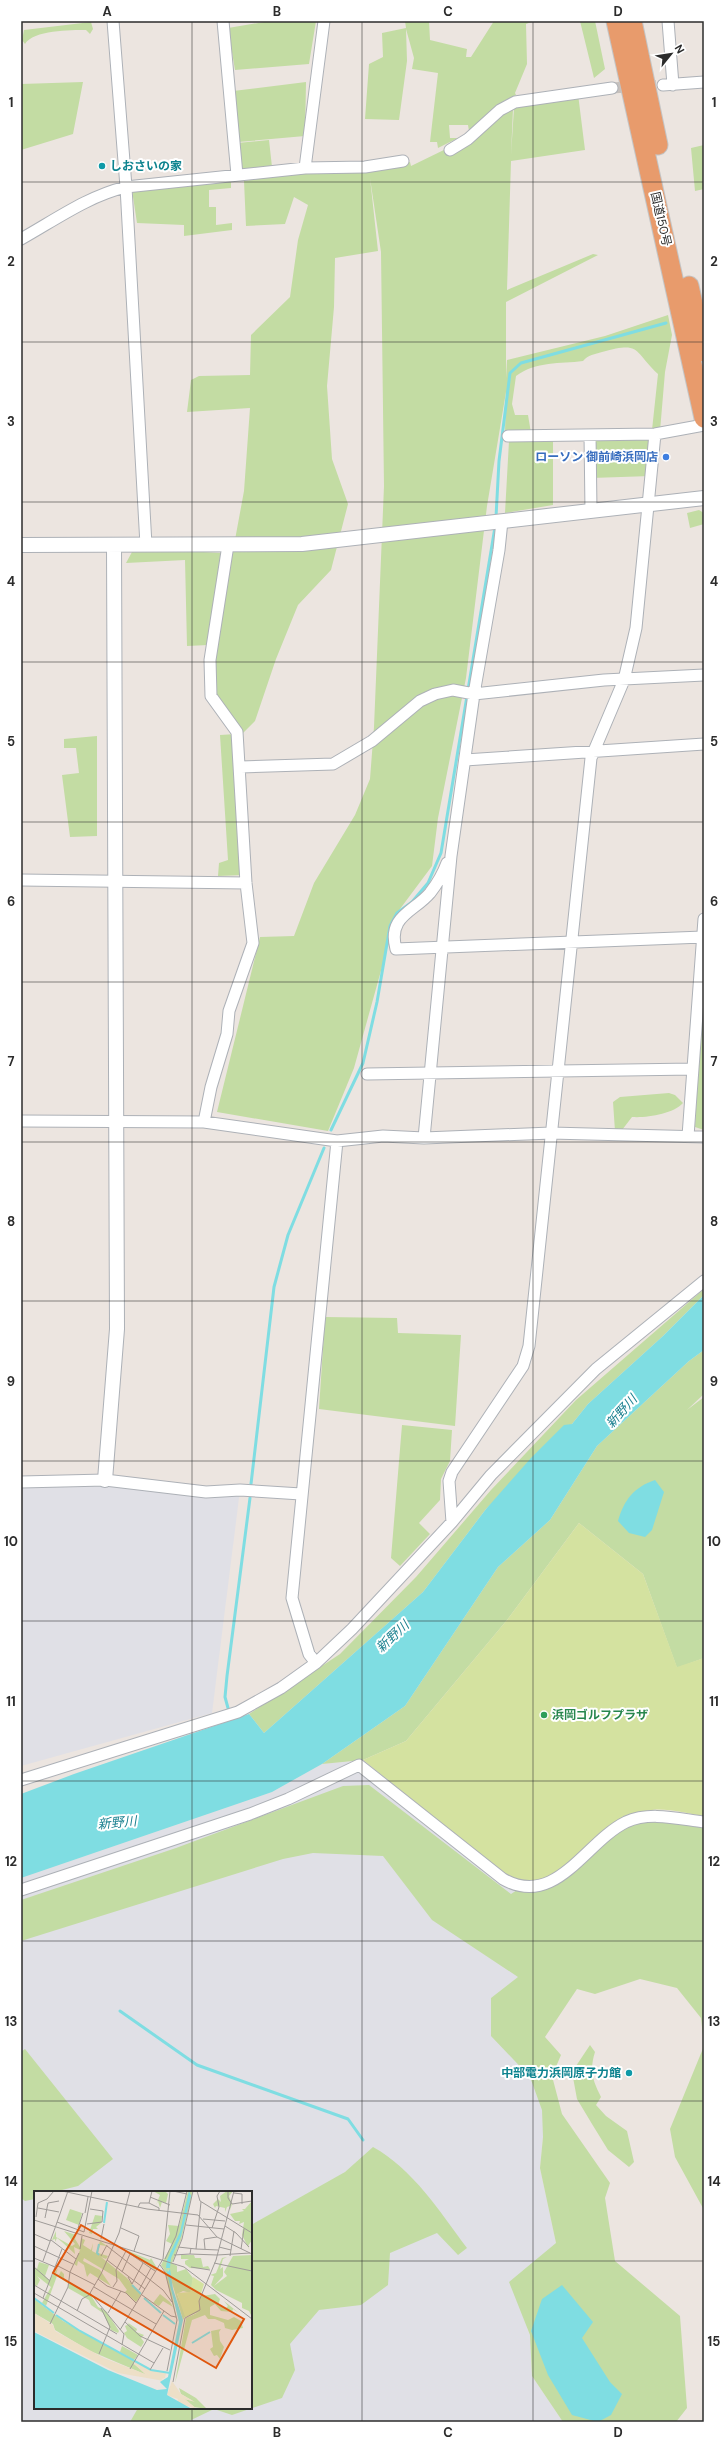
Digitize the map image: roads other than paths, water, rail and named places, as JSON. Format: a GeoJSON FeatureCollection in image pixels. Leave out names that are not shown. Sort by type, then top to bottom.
{"type":"FeatureCollection","features":[{"type":"Feature","properties":{"kind":"highway","name":"国道150号"},"geometry":{"type":"LineString","coordinates":[[616,21],[704,418]]}},
{"type":"Feature","properties":{"kind":"highway","name":"国道150号"},"geometry":{"type":"LineString","coordinates":[[632,21],[701,324],[704,352]]}},
{"type":"Feature","properties":{"kind":"street"},"geometry":{"type":"LineString","coordinates":[[113,21],[126,187],[146,545]]}},
{"type":"Feature","properties":{"kind":"street"},"geometry":{"type":"LineString","coordinates":[[223,21],[237,175]]}},
{"type":"Feature","properties":{"kind":"street"},"geometry":{"type":"LineString","coordinates":[[305,168],[324,21]]}},
{"type":"Feature","properties":{"kind":"street"},"geometry":{"type":"LineString","coordinates":[[668,21],[668,85],[704,82]]}},
{"type":"Feature","properties":{"kind":"street"},"geometry":{"type":"LineString","coordinates":[[450,150],[468,139],[500,110],[515,102],[612,88]]}},
{"type":"Feature","properties":{"kind":"street"},"geometry":{"type":"LineString","coordinates":[[21,239],[90,199],[108,191],[126,187],[305,168],[366,167],[403,161]]}},
{"type":"Feature","properties":{"kind":"street"},"geometry":{"type":"LineString","coordinates":[[508,436],[655,434],[704,425]]}},
{"type":"Feature","properties":{"kind":"street"},"geometry":{"type":"LineString","coordinates":[[452,1522],[449,1480],[452,1472],[523,1366],[529,1346],[591,758],[624,680],[636,628],[655,434]]}},
{"type":"Feature","properties":{"kind":"street"},"geometry":{"type":"LineString","coordinates":[[590,435],[591,510]]}},
{"type":"Feature","properties":{"kind":"street"},"geometry":{"type":"LineString","coordinates":[[21,545],[228,546],[302,544],[352,540],[591,510],[647,506],[704,498]]}},
{"type":"Feature","properties":{"kind":"street"},"geometry":{"type":"LineString","coordinates":[[424,1138],[451,856],[474,694],[499,550],[497,522]]}},
{"type":"Feature","properties":{"kind":"street"},"geometry":{"type":"LineString","coordinates":[[104,1480],[117,1329],[114,545]]}},
{"type":"Feature","properties":{"kind":"street"},"geometry":{"type":"LineString","coordinates":[[204,1122],[211,1087],[227,1034],[229,1011],[253,943],[246,883],[241,767],[237,732],[211,696],[210,660],[228,546]]}},
{"type":"Feature","properties":{"kind":"street"},"geometry":{"type":"LineString","coordinates":[[241,767],[333,764],[372,741],[420,701],[435,694],[453,690],[474,694],[604,680],[704,675]]}},
{"type":"Feature","properties":{"kind":"street"},"geometry":{"type":"LineString","coordinates":[[465,760],[594,750],[704,744]]}},
{"type":"Feature","properties":{"kind":"street"},"geometry":{"type":"LineString","coordinates":[[451,856],[443,874],[429,894],[400,917],[393,940],[396,949],[703,937]]}},
{"type":"Feature","properties":{"kind":"street"},"geometry":{"type":"LineString","coordinates":[[21,880],[246,883]]}},
{"type":"Feature","properties":{"kind":"street"},"geometry":{"type":"LineString","coordinates":[[688,1136],[704,918]]}},
{"type":"Feature","properties":{"kind":"street"},"geometry":{"type":"LineString","coordinates":[[367,1074],[693,1069]]}},
{"type":"Feature","properties":{"kind":"street"},"geometry":{"type":"LineString","coordinates":[[21,1121],[204,1122],[337,1141],[383,1136],[424,1138],[551,1133],[704,1137]]}},
{"type":"Feature","properties":{"kind":"street"},"geometry":{"type":"LineString","coordinates":[[316,1662],[309,1654],[292,1598],[300,1494],[337,1141]]}},
{"type":"Feature","properties":{"kind":"street"},"geometry":{"type":"LineString","coordinates":[[21,1780],[238,1712],[281,1688],[316,1662],[352,1629],[452,1522],[491,1475],[596,1369],[704,1281]]}},
{"type":"Feature","properties":{"kind":"street"},"geometry":{"type":"LineString","coordinates":[[21,1482],[104,1480],[206,1492],[240,1490],[300,1494]]}},
{"type":"Feature","properties":{"kind":"street"},"geometry":{"type":"LineString","coordinates":[[21,1890],[256,1811],[288,1799],[359,1765],[503,1879],[514,1886],[530,1887],[544,1885],[557,1879],[626,1822],[656,1816],[704,1822]]}},
{"type":"Feature","properties":{"kind":"water","name":"新野川"},"geometry":{"type":"Polygon","coordinates":[[[704,1295],[704,1350],[689,1361],[597,1446],[550,1520],[498,1567],[405,1706],[322,1764],[272,1792],[21,1878],[21,1794],[74,1774],[249,1714],[264,1733],[423,1592],[486,1509],[531,1458],[564,1425],[572,1424],[588,1404],[663,1336],[704,1295]]]}},
{"type":"Feature","properties":{"kind":"water"},"geometry":{"type":"Polygon","coordinates":[[[655,1480],[664,1492],[652,1530],[645,1537],[629,1533],[618,1521],[620,1513],[631,1495],[641,1486],[655,1480]]]}},
{"type":"Feature","properties":{"kind":"water"},"geometry":{"type":"Polygon","coordinates":[[[562,2285],[593,2322],[582,2338],[610,2382],[622,2394],[611,2415],[598,2422],[572,2415],[548,2375],[531,2331],[542,2299],[562,2285]]]}},
{"type":"Feature","properties":{"kind":"waterway"},"geometry":{"type":"LineString","coordinates":[[496,517],[499,461],[510,373],[521,363],[666,323]]}},
{"type":"Feature","properties":{"kind":"waterway"},"geometry":{"type":"LineString","coordinates":[[331,1130],[363,1063],[377,1002],[390,926],[397,913],[412,902],[428,883],[441,853],[495,527]]}},
{"type":"Feature","properties":{"kind":"waterway"},"geometry":{"type":"LineString","coordinates":[[251,1484],[274,1287],[288,1235],[324,1148]]}},
{"type":"Feature","properties":{"kind":"waterway"},"geometry":{"type":"LineString","coordinates":[[228,1708],[225,1697],[227,1676],[250,1498]]}},
{"type":"Feature","properties":{"kind":"waterway"},"geometry":{"type":"LineString","coordinates":[[120,2011],[197,2065],[348,2119],[363,2140]]}},
{"type":"Feature","properties":{"kind":"tunnel"},"geometry":{"type":"LineString","coordinates":[[612,88],[663,85]]}},
{"type":"Feature","properties":{"kind":"place","name":"しおさいの家"},"geometry":{"type":"Point","coordinates":[102,166]}},
{"type":"Feature","properties":{"kind":"place","name":"ローソン 御前崎浜岡店"},"geometry":{"type":"Point","coordinates":[666,457]}},
{"type":"Feature","properties":{"kind":"place","name":"浜岡ゴルフプラザ"},"geometry":{"type":"Point","coordinates":[544,1715]}},
{"type":"Feature","properties":{"kind":"place","name":"中部電力浜岡原子力館"},"geometry":{"type":"Point","coordinates":[629,2073]}}]}
